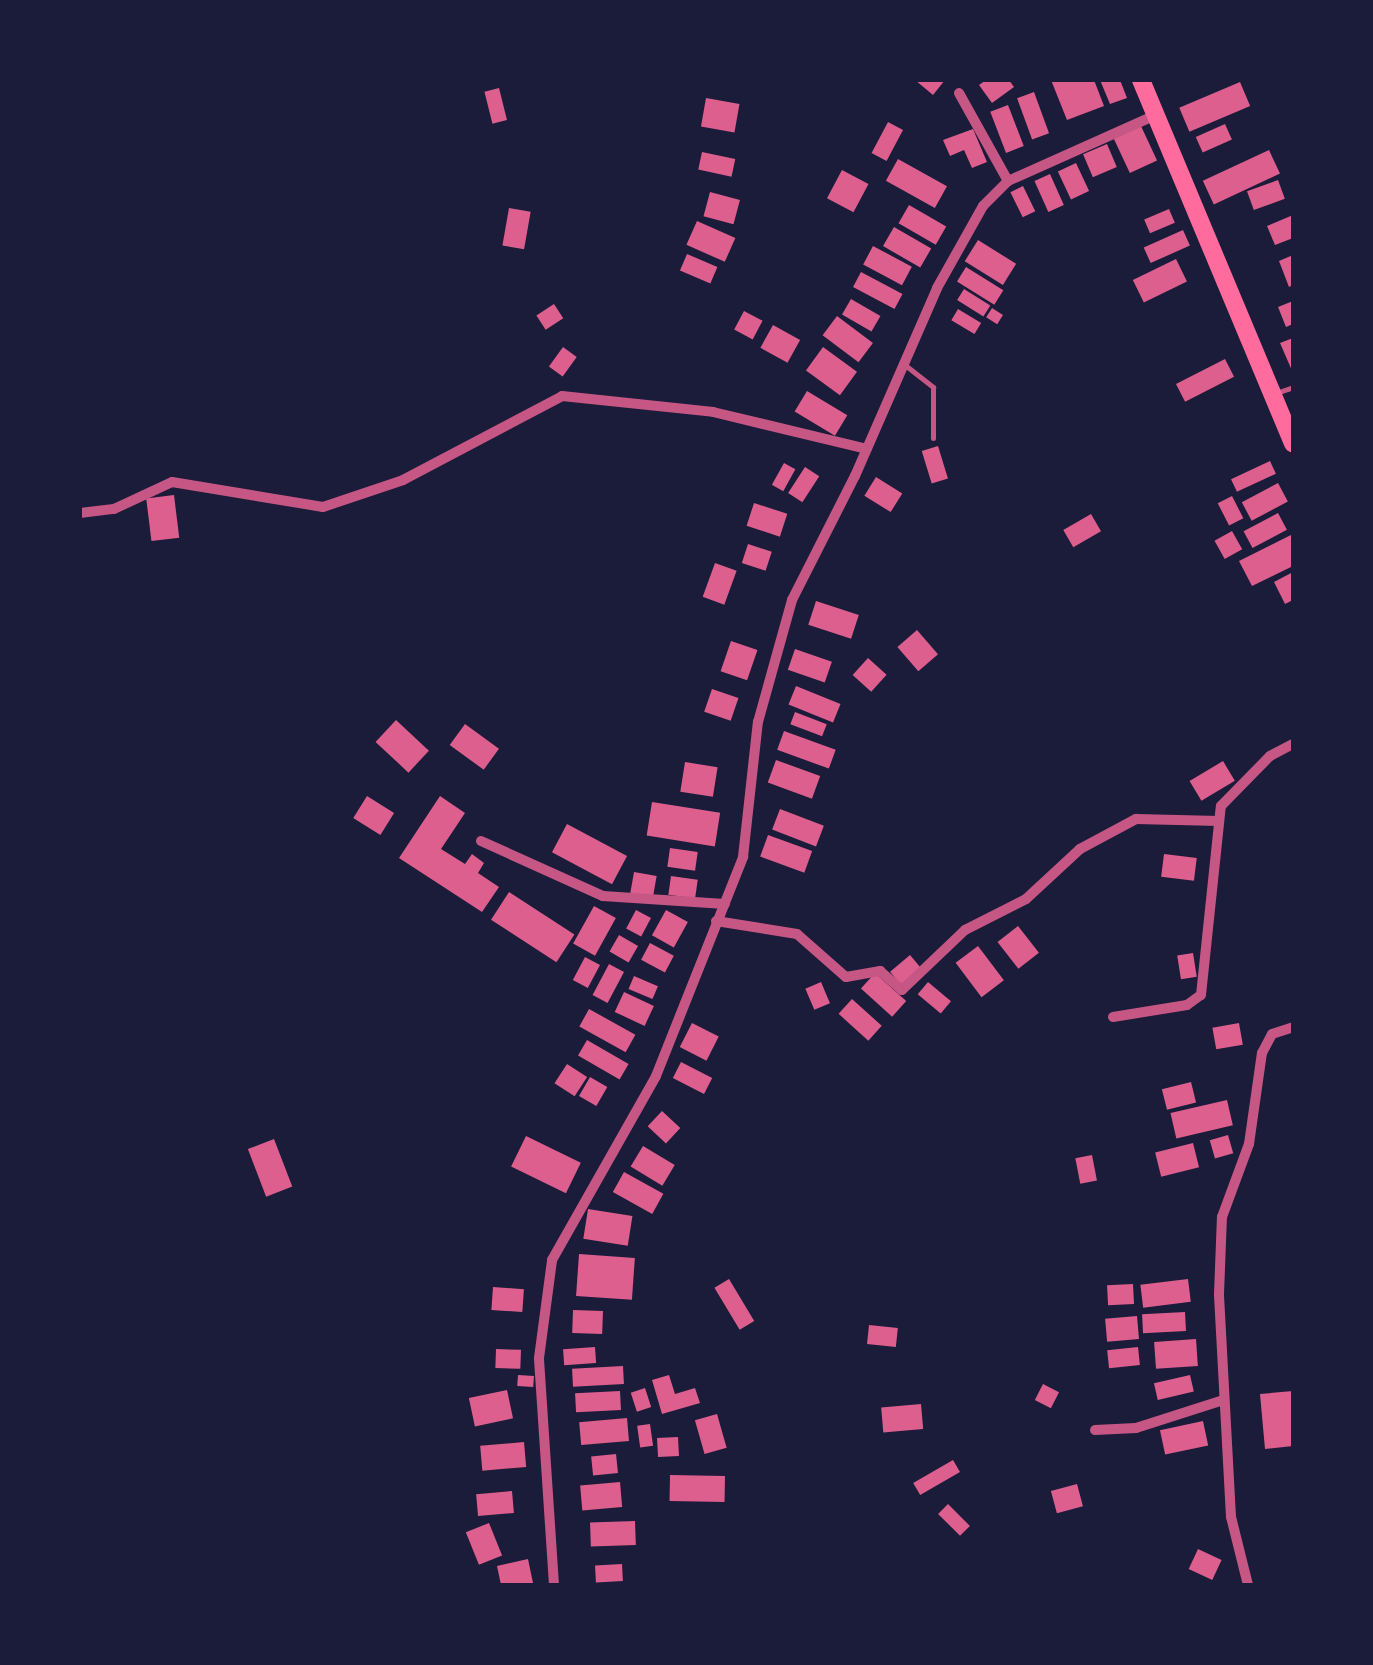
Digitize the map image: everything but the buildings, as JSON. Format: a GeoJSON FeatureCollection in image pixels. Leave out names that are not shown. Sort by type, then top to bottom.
{"type":"FeatureCollection","features":[{"type":"Feature","properties":{"kind":"main road"},"geometry":{"type":"LineString","coordinates":[[1140,80],[1293,444]]}},
{"type":"Feature","properties":{"kind":"street"},"geometry":{"type":"LineString","coordinates":[[959,93],[1008,181]]}},
{"type":"Feature","properties":{"kind":"street"},"geometry":{"type":"LineString","coordinates":[[554,1585],[539,1358],[552,1260],[656,1076],[725,904],[751,826],[758,722],[773,655],[808,562],[867,449],[904,363],[982,206],[1008,181],[1153,116]]}},
{"type":"Feature","properties":{"kind":"street"},"geometry":{"type":"LineString","coordinates":[[80,513],[114,509],[172,482],[323,508],[402,480],[562,396],[713,412],[867,449]]}},
{"type":"Feature","properties":{"kind":"street"},"geometry":{"type":"LineString","coordinates":[[1113,1017],[1187,1005],[1206,986],[1219,821],[1233,790],[1293,744]]}},
{"type":"Feature","properties":{"kind":"street"},"geometry":{"type":"LineString","coordinates":[[716,921],[797,934],[846,977],[880,971],[902,990],[965,930],[1026,899],[1080,850],[1136,819],[1219,821]]}},
{"type":"Feature","properties":{"kind":"street"},"geometry":{"type":"LineString","coordinates":[[481,842],[603,896],[725,904]]}},
{"type":"Feature","properties":{"kind":"street"},"geometry":{"type":"LineString","coordinates":[[1245,1583],[1231,1517],[1223,1400],[1222,1217],[1252,1129],[1262,1053],[1272,1034],[1293,1027]]}},
{"type":"Feature","properties":{"kind":"street"},"geometry":{"type":"LineString","coordinates":[[1095,1430],[1146,1426],[1223,1400]]}},
{"type":"Feature","properties":{"kind":"lane"},"geometry":{"type":"LineString","coordinates":[[904,363],[933,387],[933,438]]}},
{"type":"Feature","properties":{"kind":"lane"},"geometry":{"type":"LineString","coordinates":[[1273,394],[1293,387]]}}]}
